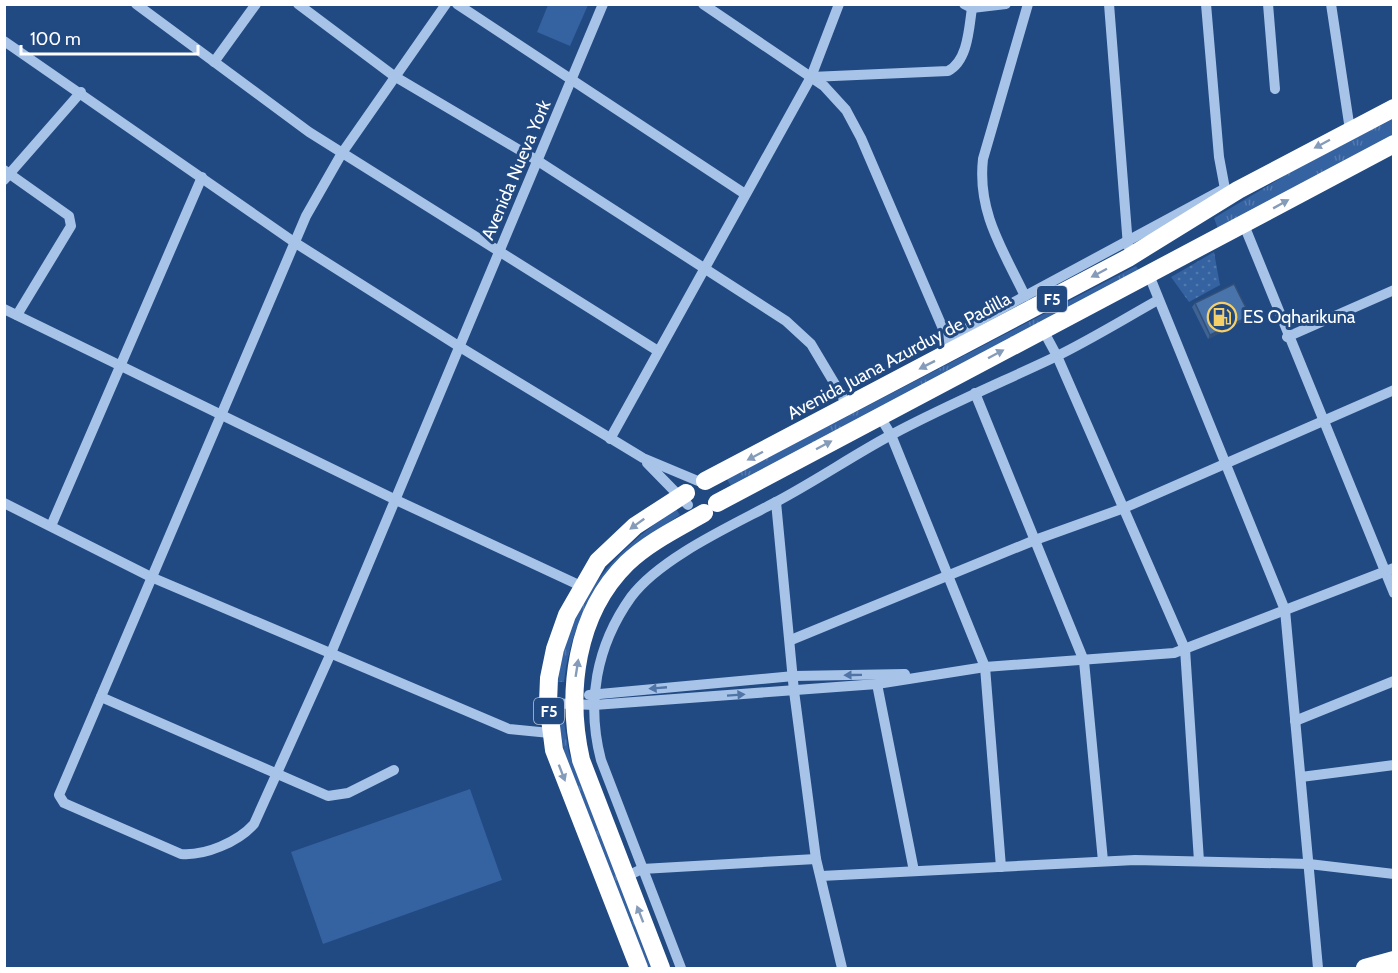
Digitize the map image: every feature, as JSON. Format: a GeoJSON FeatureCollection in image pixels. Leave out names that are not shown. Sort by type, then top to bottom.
{"type":"FeatureCollection","features":[{"type":"Feature","properties":{"kind":"highway","name":"Avenida Juana Azurduy de Padilla"},"geometry":{"type":"LineString","coordinates":[[661,969],[634,873],[581,760],[575,733],[573,702],[576,666],[584,634],[607,587],[697,496],[950,345],[1128,249],[1157,242],[1238,190],[1394,108]]}},
{"type":"Feature","properties":{"kind":"highway","name":"Avenida Juana Azurduy de Padilla"},"geometry":{"type":"LineString","coordinates":[[639,969],[561,769],[550,733],[548,704],[549,678],[555,649],[567,615],[581,586],[614,543],[639,522],[879,415],[1216,240],[1394,144]]}},
{"type":"Feature","properties":{"kind":"highway"},"geometry":{"type":"LineString","coordinates":[[1203,213],[1216,240]]}},
{"type":"Feature","properties":{"kind":"highway"},"geometry":{"type":"LineString","coordinates":[[1157,242],[1168,265]]}},
{"type":"Feature","properties":{"kind":"highway"},"geometry":{"type":"LineString","coordinates":[[1365,969],[1394,960]]}},
{"type":"Feature","properties":{"kind":"street"},"geometry":{"type":"LineString","coordinates":[[136,4],[309,132],[658,351]]}},
{"type":"Feature","properties":{"kind":"street"},"geometry":{"type":"LineString","coordinates":[[214,62],[256,4]]}},
{"type":"Feature","properties":{"kind":"street"},"geometry":{"type":"LineString","coordinates":[[298,4],[394,76],[538,161],[798,331],[821,359],[848,406]]}},
{"type":"Feature","properties":{"kind":"street"},"geometry":{"type":"LineString","coordinates":[[394,770],[348,794],[328,796],[101,697],[306,216],[342,153],[446,4]]}},
{"type":"Feature","properties":{"kind":"street"},"geometry":{"type":"LineString","coordinates":[[457,4],[571,82],[745,194]]}},
{"type":"Feature","properties":{"kind":"street","name":"Avenida Nueva York"},"geometry":{"type":"LineString","coordinates":[[101,697],[59,795],[64,803],[181,854],[198,855],[246,833],[254,824],[331,653],[603,4]]}},
{"type":"Feature","properties":{"kind":"street"},"geometry":{"type":"LineString","coordinates":[[703,4],[812,77],[824,86],[846,110],[861,138],[950,345],[1026,296],[1128,249],[1225,189]]}},
{"type":"Feature","properties":{"kind":"street"},"geometry":{"type":"LineString","coordinates":[[610,439],[812,77],[839,4]]}},
{"type":"Feature","properties":{"kind":"street"},"geometry":{"type":"LineString","coordinates":[[812,77],[948,71],[957,66],[962,57],[968,6],[1006,4]]}},
{"type":"Feature","properties":{"kind":"street"},"geometry":{"type":"LineString","coordinates":[[1026,296],[988,220],[981,178],[983,159],[1028,4]]}},
{"type":"Feature","properties":{"kind":"street"},"geometry":{"type":"LineString","coordinates":[[1109,4],[1128,249]]}},
{"type":"Feature","properties":{"kind":"street"},"geometry":{"type":"LineString","coordinates":[[1206,4],[1219,157],[1225,189]]}},
{"type":"Feature","properties":{"kind":"street"},"geometry":{"type":"LineString","coordinates":[[1268,4],[1275,89]]}},
{"type":"Feature","properties":{"kind":"street"},"geometry":{"type":"LineString","coordinates":[[1331,4],[1350,130]]}},
{"type":"Feature","properties":{"kind":"street"},"geometry":{"type":"LineString","coordinates":[[4,41],[81,92],[294,242],[460,347],[643,458],[697,496]]}},
{"type":"Feature","properties":{"kind":"street"},"geometry":{"type":"LineString","coordinates":[[17,315],[71,226],[69,216],[6,174],[81,92]]}},
{"type":"Feature","properties":{"kind":"street"},"geometry":{"type":"LineString","coordinates":[[51,526],[202,177]]}},
{"type":"Feature","properties":{"kind":"street"},"geometry":{"type":"LineString","coordinates":[[1203,213],[1225,189]]}},
{"type":"Feature","properties":{"kind":"street"},"geometry":{"type":"LineString","coordinates":[[1244,225],[1287,337],[1389,570],[1394,593]]}},
{"type":"Feature","properties":{"kind":"street"},"geometry":{"type":"LineString","coordinates":[[1149,275],[1285,610],[1317,969]]}},
{"type":"Feature","properties":{"kind":"street"},"geometry":{"type":"LineString","coordinates":[[1287,337],[1394,290]]}},
{"type":"Feature","properties":{"kind":"street"},"geometry":{"type":"LineString","coordinates":[[681,969],[634,873],[595,737],[593,699],[599,666],[611,634],[632,596],[670,562],[720,531],[776,502],[891,435],[975,393],[1057,356],[1158,300]]}},
{"type":"Feature","properties":{"kind":"street"},"geometry":{"type":"LineString","coordinates":[[4,309],[396,500],[581,586]]}},
{"type":"Feature","properties":{"kind":"street"},"geometry":{"type":"LineString","coordinates":[[1043,330],[1057,356],[1185,649],[1199,861]]}},
{"type":"Feature","properties":{"kind":"street"},"geometry":{"type":"LineString","coordinates":[[791,640],[1035,540],[1124,508],[1394,390]]}},
{"type":"Feature","properties":{"kind":"street"},"geometry":{"type":"LineString","coordinates":[[975,393],[1084,661],[1103,861]]}},
{"type":"Feature","properties":{"kind":"street"},"geometry":{"type":"LineString","coordinates":[[879,415],[891,435],[985,667],[1001,867]]}},
{"type":"Feature","properties":{"kind":"street"},"geometry":{"type":"LineString","coordinates":[[643,458],[697,496]]}},
{"type":"Feature","properties":{"kind":"street"},"geometry":{"type":"LineString","coordinates":[[776,502],[791,640],[794,691],[816,859],[842,969]]}},
{"type":"Feature","properties":{"kind":"street"},"geometry":{"type":"LineString","coordinates":[[4,503],[152,577],[509,729],[550,733]]}},
{"type":"Feature","properties":{"kind":"street"},"geometry":{"type":"LineString","coordinates":[[593,699],[794,691],[877,684],[985,667],[1174,653],[1389,570]]}},
{"type":"Feature","properties":{"kind":"street"},"geometry":{"type":"LineString","coordinates":[[548,704],[794,676],[932,674]]}},
{"type":"Feature","properties":{"kind":"street"},"geometry":{"type":"LineString","coordinates":[[1295,721],[1394,681]]}},
{"type":"Feature","properties":{"kind":"street"},"geometry":{"type":"LineString","coordinates":[[877,684],[914,871]]}},
{"type":"Feature","properties":{"kind":"street"},"geometry":{"type":"LineString","coordinates":[[1301,777],[1394,765]]}},
{"type":"Feature","properties":{"kind":"street"},"geometry":{"type":"LineString","coordinates":[[634,873],[816,859]]}},
{"type":"Feature","properties":{"kind":"street"},"geometry":{"type":"LineString","coordinates":[[820,876],[1103,861],[1309,864],[1394,874]]}},
{"type":"Feature","properties":{"kind":"green space"},"geometry":{"type":"Polygon","coordinates":[[[548,5],[588,5],[570,46],[537,32],[548,5]]]}},
{"type":"Feature","properties":{"kind":"green space"},"geometry":{"type":"Polygon","coordinates":[[[1393,119],[1393,136],[1218,229],[1214,218],[1304,164],[1393,119]]]}},
{"type":"Feature","properties":{"kind":"green space"},"geometry":{"type":"Polygon","coordinates":[[[1214,252],[1220,285],[1189,302],[1171,277],[1214,252]]]}},
{"type":"Feature","properties":{"kind":"green space"},"geometry":{"type":"Polygon","coordinates":[[[1136,266],[1139,271],[758,472],[731,486],[727,479],[1136,266]]]}},
{"type":"Feature","properties":{"kind":"green space"},"geometry":{"type":"Polygon","coordinates":[[[676,509],[680,515],[636,548],[601,584],[577,628],[564,682],[558,682],[563,653],[572,627],[583,603],[597,582],[632,543],[676,509]]]}},
{"type":"Feature","properties":{"kind":"green space"},"geometry":{"type":"Polygon","coordinates":[[[563,715],[569,753],[653,968],[647,968],[565,756],[558,717],[563,715]]]}},
{"type":"Feature","properties":{"kind":"green space"},"geometry":{"type":"Polygon","coordinates":[[[470,789],[502,880],[323,944],[291,852],[470,789]]]}},
{"type":"Feature","properties":{"kind":"building"},"geometry":{"type":"Polygon","coordinates":[[[1234,284],[1250,316],[1210,335],[1195,303],[1234,284]]]}},
{"type":"Feature","properties":{"kind":"place","name":"ES Oqharikuna"},"geometry":{"type":"Point","coordinates":[1222,317]}}]}
